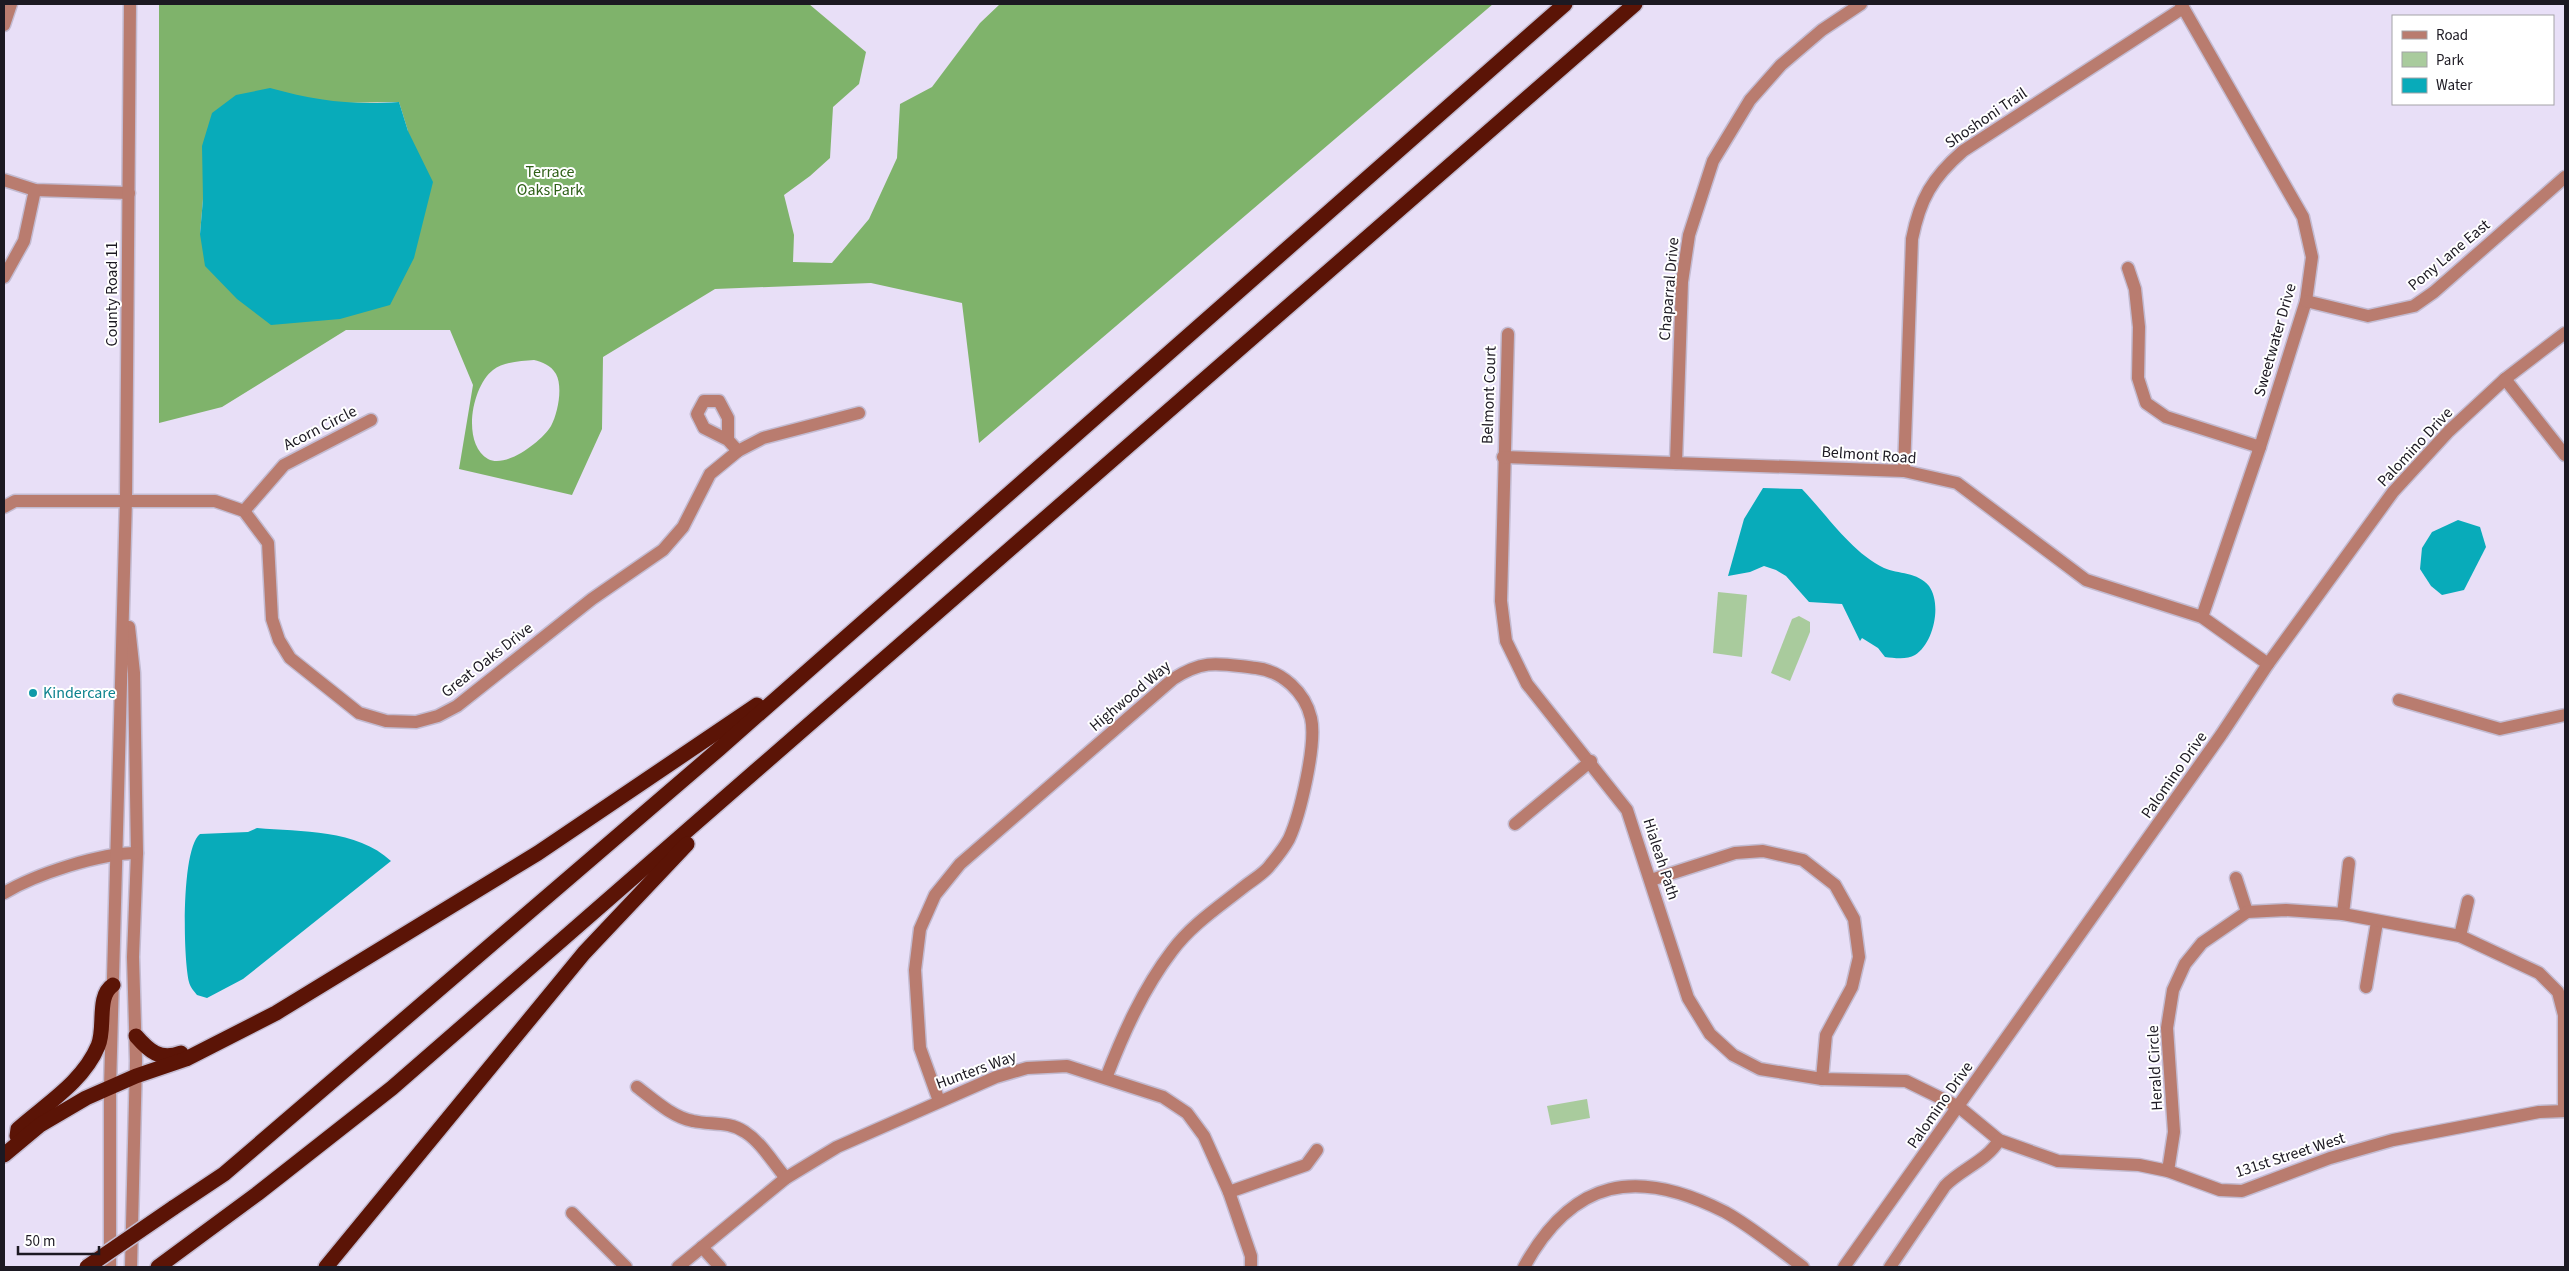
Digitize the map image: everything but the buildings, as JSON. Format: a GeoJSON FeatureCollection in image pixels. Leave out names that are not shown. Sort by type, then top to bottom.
{"type":"FeatureCollection","features":[{"type":"Feature","properties":{"kind":"highway"},"geometry":{"type":"LineString","coordinates":[[87,1267],[224,1174],[719,749],[1565,4]]}},
{"type":"Feature","properties":{"kind":"highway"},"geometry":{"type":"LineString","coordinates":[[158,1267],[392,1088],[746,782],[1634,4]]}},
{"type":"Feature","properties":{"kind":"highway"},"geometry":{"type":"LineString","coordinates":[[4,1155],[16,1143],[40,1125],[86,1098],[136,1076],[186,1059],[276,1013],[538,853],[803,674]]}},
{"type":"Feature","properties":{"kind":"highway"},"geometry":{"type":"LineString","coordinates":[[326,1267],[584,953],[746,782]]}},
{"type":"Feature","properties":{"kind":"highway"},"geometry":{"type":"LineString","coordinates":[[16,1143],[18,1130],[76,1080],[87,1064],[98,1046],[103,1028],[104,996],[113,985]]}},
{"type":"Feature","properties":{"kind":"highway"},"geometry":{"type":"LineString","coordinates":[[136,1036],[151,1053],[165,1057],[178,1055],[240,1028],[247,1028]]}},
{"type":"Feature","properties":{"kind":"street"},"geometry":{"type":"LineString","coordinates":[[4,25],[11,4]]}},
{"type":"Feature","properties":{"kind":"street","name":"County Road 11"},"geometry":{"type":"LineString","coordinates":[[124,584],[130,4]]}},
{"type":"Feature","properties":{"kind":"street","name":"Chaparral Drive"},"geometry":{"type":"LineString","coordinates":[[1676,463],[1682,282],[1689,235],[1713,161],[1750,100],[1781,65],[1822,30],[1862,4]]}},
{"type":"Feature","properties":{"kind":"street","name":"Sweetwater Drive"},"geometry":{"type":"LineString","coordinates":[[2182,6],[2303,217],[2312,257],[2306,301],[2260,447],[2202,617]]}},
{"type":"Feature","properties":{"kind":"street","name":"Shoshoni Trail"},"geometry":{"type":"LineString","coordinates":[[1904,471],[1912,239],[1918,212],[1929,187],[1944,168],[1963,151],[2182,6]]}},
{"type":"Feature","properties":{"kind":"street","name":"Pony Lane East"},"geometry":{"type":"LineString","coordinates":[[2306,301],[2368,316],[2414,306],[2434,292],[2565,177]]}},
{"type":"Feature","properties":{"kind":"street"},"geometry":{"type":"LineString","coordinates":[[4,180],[35,190],[129,192]]}},
{"type":"Feature","properties":{"kind":"street"},"geometry":{"type":"LineString","coordinates":[[4,277],[24,241],[35,190]]}},
{"type":"Feature","properties":{"kind":"street"},"geometry":{"type":"LineString","coordinates":[[2128,268],[2135,289],[2139,327],[2138,378],[2146,403],[2166,417],[2260,447]]}},
{"type":"Feature","properties":{"kind":"street","name":"Palomino Drive"},"geometry":{"type":"LineString","coordinates":[[1844,1267],[2221,735],[2268,664],[2394,492],[2449,431],[2505,379],[2565,333]]}},
{"type":"Feature","properties":{"kind":"street","name":"Belmont Court"},"geometry":{"type":"LineString","coordinates":[[1504,457],[1508,334]]}},
{"type":"Feature","properties":{"kind":"street"},"geometry":{"type":"LineString","coordinates":[[2505,379],[2565,455]]}},
{"type":"Feature","properties":{"kind":"street","name":"Great Oaks Drive"},"geometry":{"type":"LineString","coordinates":[[244,511],[268,543],[272,619],[279,640],[290,658],[359,712],[386,721],[416,722],[438,716],[457,706],[592,599],[663,550],[684,527],[710,474],[738,451],[763,438],[859,413]]}},
{"type":"Feature","properties":{"kind":"street","name":"Acorn Circle"},"geometry":{"type":"LineString","coordinates":[[244,511],[284,465],[371,420]]}},
{"type":"Feature","properties":{"kind":"street"},"geometry":{"type":"LineString","coordinates":[[728,440],[738,451]]}},
{"type":"Feature","properties":{"kind":"street","name":"Belmont Road"},"geometry":{"type":"LineString","coordinates":[[1504,457],[1904,471],[1957,483],[2086,580],[2202,617],[2268,664]]}},
{"type":"Feature","properties":{"kind":"street","name":"Hialeah Path"},"geometry":{"type":"LineString","coordinates":[[1504,457],[1500,601],[1506,641],[1527,684],[1591,761],[1627,810],[1688,998],[1710,1034],[1733,1055],[1760,1069],[1822,1079],[1906,1081],[1958,1107]]}},
{"type":"Feature","properties":{"kind":"street"},"geometry":{"type":"LineString","coordinates":[[4,507],[15,501],[126,499],[216,501],[244,511]]}},
{"type":"Feature","properties":{"kind":"street"},"geometry":{"type":"LineString","coordinates":[[110,1267],[110,1088],[124,584]]}},
{"type":"Feature","properties":{"kind":"street"},"geometry":{"type":"LineString","coordinates":[[124,584],[134,674],[136,1076],[132,1267]]}},
{"type":"Feature","properties":{"kind":"street","name":"Highwood Way"},"geometry":{"type":"LineString","coordinates":[[939,1101],[920,1048],[914,970],[920,929],[935,894],[960,864],[1173,678],[1190,668],[1209,663],[1268,669],[1288,680],[1304,699],[1311,718],[1313,737],[1298,814],[1288,841],[1270,866],[1195,926],[1172,950],[1125,1029],[1106,1078]]}},
{"type":"Feature","properties":{"kind":"street"},"geometry":{"type":"LineString","coordinates":[[2399,700],[2500,729],[2564,718]]}},
{"type":"Feature","properties":{"kind":"street"},"geometry":{"type":"LineString","coordinates":[[1515,824],[1591,761]]}},
{"type":"Feature","properties":{"kind":"street"},"geometry":{"type":"LineString","coordinates":[[1651,880],[1736,853],[1763,851],[1803,860],[1835,885],[1854,919],[1859,957],[1852,987],[1826,1035],[1822,1079]]}},
{"type":"Feature","properties":{"kind":"street"},"geometry":{"type":"LineString","coordinates":[[4,893],[63,869],[116,853],[136,853]]}},
{"type":"Feature","properties":{"kind":"street"},"geometry":{"type":"LineString","coordinates":[[2343,914],[2349,863]]}},
{"type":"Feature","properties":{"kind":"street"},"geometry":{"type":"LineString","coordinates":[[2236,878],[2247,912],[2286,910],[2343,914],[2377,922],[2460,936],[2539,973],[2558,992],[2564,1015],[2564,1111]]}},
{"type":"Feature","properties":{"kind":"street"},"geometry":{"type":"LineString","coordinates":[[2460,936],[2468,901]]}},
{"type":"Feature","properties":{"kind":"street","name":"Herald Circle"},"geometry":{"type":"LineString","coordinates":[[2168,1171],[2174,1132],[2167,1028],[2173,990],[2185,964],[2202,944],[2247,912]]}},
{"type":"Feature","properties":{"kind":"street"},"geometry":{"type":"LineString","coordinates":[[2366,987],[2377,922]]}},
{"type":"Feature","properties":{"kind":"street","name":"Hunters Way"},"geometry":{"type":"LineString","coordinates":[[678,1267],[786,1178],[837,1146],[996,1076],[1027,1068],[1067,1066],[1163,1097],[1187,1113],[1204,1136],[1229,1192],[1251,1256],[1251,1267]]}},
{"type":"Feature","properties":{"kind":"street"},"geometry":{"type":"LineString","coordinates":[[637,1087],[684,1119],[722,1123],[744,1131],[756,1140],[786,1178]]}},
{"type":"Feature","properties":{"kind":"street","name":"131st Street West"},"geometry":{"type":"LineString","coordinates":[[1958,1107],[1998,1140],[2058,1161],[2139,1165],[2168,1171],[2220,1190],[2242,1191],[2330,1158],[2393,1140],[2539,1112],[2564,1111]]}},
{"type":"Feature","properties":{"kind":"street"},"geometry":{"type":"LineString","coordinates":[[1890,1267],[1945,1186],[1961,1171],[1984,1158],[1998,1140]]}},
{"type":"Feature","properties":{"kind":"street"},"geometry":{"type":"LineString","coordinates":[[1229,1192],[1306,1164],[1317,1150]]}},
{"type":"Feature","properties":{"kind":"street"},"geometry":{"type":"LineString","coordinates":[[1524,1267],[1538,1242],[1558,1217],[1583,1199],[1611,1188],[1639,1186],[1671,1190],[1726,1213],[1803,1267]]}},
{"type":"Feature","properties":{"kind":"street"},"geometry":{"type":"LineString","coordinates":[[572,1213],[626,1267]]}},
{"type":"Feature","properties":{"kind":"street"},"geometry":{"type":"LineString","coordinates":[[702,1247],[720,1267]]}},
{"type":"Feature","properties":{"kind":"green space","name":"Terrace Oaks Park"},"geometry":{"type":"Polygon","coordinates":[[[159,4],[809,4],[866,52],[859,84],[833,107],[830,158],[784,195],[794,235],[793,262],[832,263],[869,219],[897,158],[900,104],[932,87],[980,23],[1000,4],[1493,4],[979,443],[962,303],[871,283],[715,289],[603,357],[602,429],[572,495],[459,469],[473,385],[450,330],[346,330],[222,407],[159,423],[159,4]],[[306,98],[203,199],[200,234],[408,131],[399,102],[339,103],[306,98]],[[534,360],[512,362],[497,367],[486,378],[480,388],[475,401],[472,428],[474,441],[488,459],[504,460],[523,452],[540,439],[551,426],[559,400],[558,379],[549,366],[534,360]]]}},
{"type":"Feature","properties":{"kind":"green space"},"geometry":{"type":"Polygon","coordinates":[[[1718,592],[1747,595],[1742,657],[1713,653],[1718,592]]]}},
{"type":"Feature","properties":{"kind":"green space"},"geometry":{"type":"Polygon","coordinates":[[[1799,616],[1810,622],[1810,632],[1790,681],[1771,673],[1792,619],[1799,616]]]}},
{"type":"Feature","properties":{"kind":"green space"},"geometry":{"type":"Polygon","coordinates":[[[1587,1099],[1590,1118],[1551,1125],[1547,1106],[1587,1099]]]}},
{"type":"Feature","properties":{"kind":"water"},"geometry":{"type":"Polygon","coordinates":[[[270,88],[334,101],[365,103],[399,102],[408,131],[433,182],[414,258],[390,305],[340,319],[271,325],[237,299],[205,266],[200,234],[203,199],[202,146],[212,113],[236,95],[270,88]]]}},
{"type":"Feature","properties":{"kind":"water"},"geometry":{"type":"Polygon","coordinates":[[[1763,488],[1802,489],[1861,553],[1884,568],[1919,578],[1929,586],[1935,603],[1934,623],[1927,642],[1922,649],[1908,658],[1885,657],[1878,648],[1862,638],[1860,641],[1842,604],[1809,602],[1786,576],[1776,570],[1764,566],[1750,572],[1728,576],[1744,519],[1763,488]]]}},
{"type":"Feature","properties":{"kind":"water"},"geometry":{"type":"Polygon","coordinates":[[[2458,520],[2480,527],[2486,547],[2464,590],[2442,595],[2431,586],[2420,569],[2422,548],[2432,532],[2458,520]]]}},
{"type":"Feature","properties":{"kind":"water"},"geometry":{"type":"Polygon","coordinates":[[[257,828],[328,834],[345,838],[362,843],[391,861],[243,979],[207,998],[197,995],[189,982],[185,928],[189,860],[194,844],[200,834],[248,832],[257,828]]]}},
{"type":"Feature","properties":{"kind":"place","name":"Kindercare"},"geometry":{"type":"Point","coordinates":[33,693]}}]}
